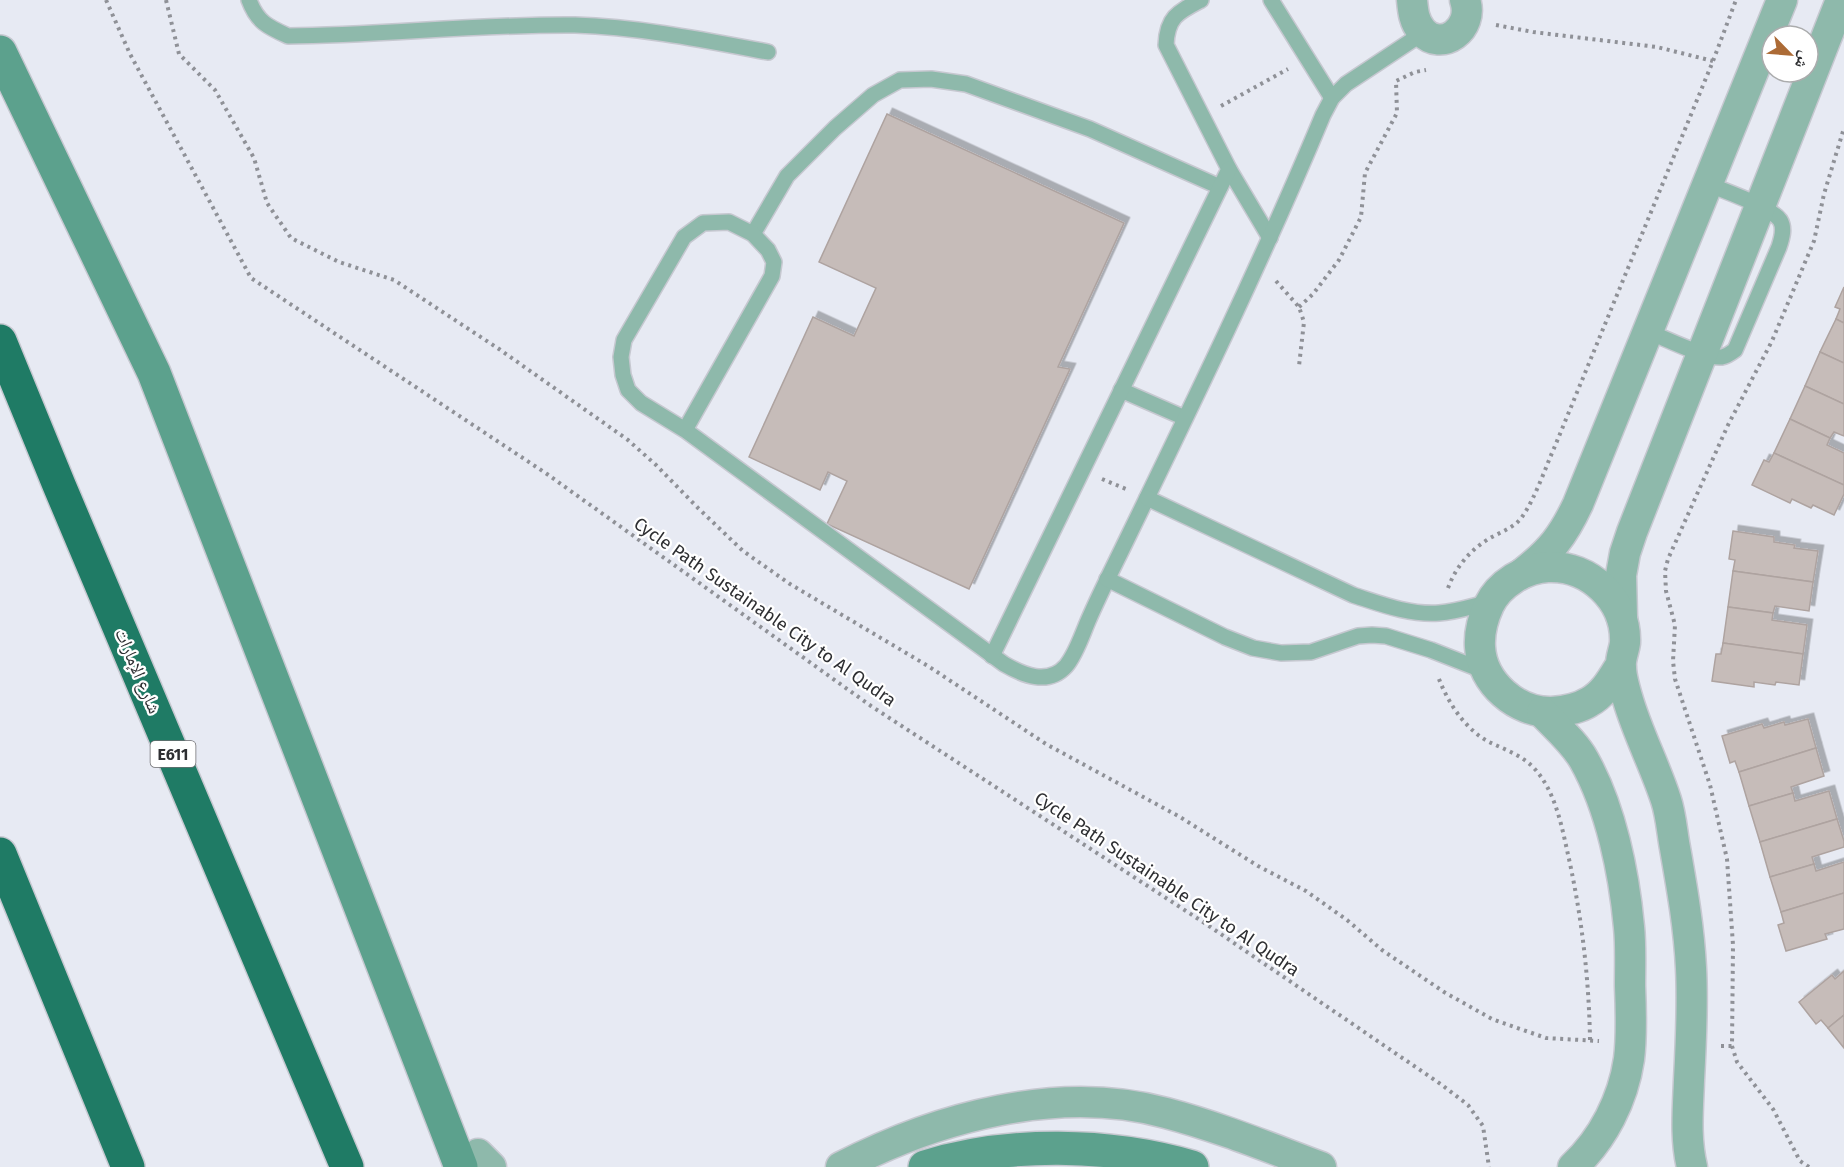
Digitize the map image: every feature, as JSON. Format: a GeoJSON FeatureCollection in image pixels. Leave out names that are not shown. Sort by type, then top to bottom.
{"type":"FeatureCollection","features":[{"type":"Feature","properties":{"kind":"highway","name":"شارع الإمارات"},"geometry":{"type":"LineString","coordinates":[[0,340],[347,1167]]}},
{"type":"Feature","properties":{"kind":"highway"},"geometry":{"type":"LineString","coordinates":[[0,854],[128,1167]]}},
{"type":"Feature","properties":{"kind":"main road"},"geometry":{"type":"LineString","coordinates":[[0,52],[154,373],[405,1023],[479,1164]]}},
{"type":"Feature","properties":{"kind":"main road"},"geometry":{"type":"LineString","coordinates":[[925,1167],[997,1152],[1081,1149],[1129,1154],[1192,1167]]}},
{"type":"Feature","properties":{"kind":"street"},"geometry":{"type":"LineString","coordinates":[[1412,0],[1415,21],[1423,33],[1436,39],[1450,38],[1461,29],[1467,16],[1464,0]]}},
{"type":"Feature","properties":{"kind":"street"},"geometry":{"type":"LineString","coordinates":[[1782,0],[1596,463],[1568,524],[1556,543],[1541,559],[1504,585],[1490,602],[1481,624],[1480,648],[1487,672],[1500,691],[1520,705],[1542,712],[1567,711],[1589,702],[1608,687],[1620,666],[1625,642],[1621,575],[1625,553],[1841,0]]}},
{"type":"Feature","properties":{"kind":"street"},"geometry":{"type":"LineString","coordinates":[[1523,573],[1547,567],[1571,569],[1594,579],[1611,596],[1622,618]]}},
{"type":"Feature","properties":{"kind":"street"},"geometry":{"type":"LineString","coordinates":[[1620,666],[1637,730],[1666,801],[1687,915],[1692,1012],[1687,1127],[1692,1167]]}},
{"type":"Feature","properties":{"kind":"street"},"geometry":{"type":"LineString","coordinates":[[1542,712],[1583,758],[1595,782],[1608,818],[1621,872],[1629,928],[1631,1013],[1629,1059],[1618,1100],[1600,1136],[1588,1153],[1573,1167]]}},
{"type":"Feature","properties":{"kind":"street"},"geometry":{"type":"LineString","coordinates":[[841,1167],[907,1136],[950,1123],[1036,1104],[1080,1103],[1118,1105],[1165,1113],[1209,1126],[1321,1167]]}},
{"type":"Feature","properties":{"kind":"lane"},"geometry":{"type":"LineString","coordinates":[[249,0],[254,13],[269,28],[288,36],[575,26],[644,31],[768,52]]}},
{"type":"Feature","properties":{"kind":"lane"},"geometry":{"type":"LineString","coordinates":[[1201,0],[1174,17],[1167,30],[1166,45],[1229,169],[1270,238]]}},
{"type":"Feature","properties":{"kind":"lane"},"geometry":{"type":"LineString","coordinates":[[1271,0],[1332,98]]}},
{"type":"Feature","properties":{"kind":"lane"},"geometry":{"type":"LineString","coordinates":[[685,430],[772,276],[774,262],[768,250],[753,234],[729,222],[703,223],[684,237],[624,340],[621,357],[628,390],[641,403],[685,430],[992,656],[1017,672],[1034,678],[1051,675],[1065,666],[1074,651],[1259,262],[1332,98],[1346,84],[1423,33]]}},
{"type":"Feature","properties":{"kind":"lane"},"geometry":{"type":"LineString","coordinates":[[753,234],[787,176],[835,128],[873,95],[900,80],[931,79],[966,84],[1090,129],[1220,187]]}},
{"type":"Feature","properties":{"kind":"lane"},"geometry":{"type":"LineString","coordinates":[[992,656],[1229,169]]}},
{"type":"Feature","properties":{"kind":"lane"},"geometry":{"type":"LineString","coordinates":[[1708,184],[1760,206]]}},
{"type":"Feature","properties":{"kind":"lane"},"geometry":{"type":"LineString","coordinates":[[1649,332],[1702,353]]}},
{"type":"Feature","properties":{"kind":"lane"},"geometry":{"type":"LineString","coordinates":[[1121,390],[1185,418]]}},
{"type":"Feature","properties":{"kind":"lane"},"geometry":{"type":"LineString","coordinates":[[1147,498],[1353,595],[1382,605],[1411,612],[1439,613],[1490,602]]}},
{"type":"Feature","properties":{"kind":"lane"},"geometry":{"type":"LineString","coordinates":[[1107,579],[1225,637],[1253,648],[1281,653],[1311,652],[1358,636],[1386,636],[1431,650],[1487,672]]}},
{"type":"Feature","properties":{"kind":"path","name":"Cycle Path Sustainable City to Al Qudra"},"geometry":{"type":"LineString","coordinates":[[106,0],[130,54],[251,278],[547,474],[872,706],[1206,924],[1442,1085],[1468,1105],[1483,1126],[1489,1167]]}},
{"type":"Feature","properties":{"kind":"path"},"geometry":{"type":"LineString","coordinates":[[1439,613],[1449,584],[1468,555],[1478,545],[1510,528],[1522,517],[1555,446],[1736,0]]}},
{"type":"Feature","properties":{"kind":"path"},"geometry":{"type":"LineString","coordinates":[[1491,24],[1533,32],[1657,47],[1713,61]]}},
{"type":"Feature","properties":{"kind":"path"},"geometry":{"type":"LineString","coordinates":[[1202,117],[1308,58]]}},
{"type":"Feature","properties":{"kind":"path"},"geometry":{"type":"LineString","coordinates":[[1299,307],[1313,294],[1339,260],[1361,217],[1365,173],[1397,113],[1396,81],[1415,72],[1434,69]]}},
{"type":"Feature","properties":{"kind":"path"},"geometry":{"type":"LineString","coordinates":[[1809,1167],[1800,1161],[1773,1109],[1737,1062],[1732,1046],[1733,945],[1727,859],[1710,785],[1675,679],[1673,661],[1676,640],[1675,625],[1666,591],[1665,572],[1674,545],[1728,425],[1772,341],[1814,241],[1824,194],[1844,128]]}},
{"type":"Feature","properties":{"kind":"path"},"geometry":{"type":"LineString","coordinates":[[1259,262],[1299,307],[1304,322],[1299,366]]}},
{"type":"Feature","properties":{"kind":"path"},"geometry":{"type":"LineString","coordinates":[[1082,471],[1147,498]]}},
{"type":"Feature","properties":{"kind":"path"},"geometry":{"type":"LineString","coordinates":[[1431,650],[1441,684],[1465,722],[1487,741],[1517,755],[1531,765],[1542,777],[1551,793],[1563,832],[1579,907],[1589,999],[1590,1040]]}},
{"type":"Feature","properties":{"kind":"building"},"geometry":{"type":"Polygon","coordinates":[[[887,114],[1124,223],[1058,367],[1070,369],[969,589],[827,524],[847,481],[828,472],[820,490],[749,457],[813,317],[854,336],[876,288],[819,262],[887,114]]]}},
{"type":"Feature","properties":{"kind":"building"},"geometry":{"type":"Polygon","coordinates":[[[1844,287],[1844,323],[1836,319],[1840,309],[1835,307],[1844,287]]]}},
{"type":"Feature","properties":{"kind":"building"},"geometry":{"type":"Polygon","coordinates":[[[1836,319],[1844,323],[1844,363],[1820,352],[1836,319]]]}},
{"type":"Feature","properties":{"kind":"building"},"geometry":{"type":"Polygon","coordinates":[[[1820,352],[1844,363],[1844,404],[1805,386],[1820,352]]]}},
{"type":"Feature","properties":{"kind":"building"},"geometry":{"type":"Polygon","coordinates":[[[1805,386],[1844,404],[1844,436],[1834,432],[1830,438],[1790,419],[1805,386]]]}},
{"type":"Feature","properties":{"kind":"building"},"geometry":{"type":"Polygon","coordinates":[[[1790,419],[1830,438],[1827,445],[1844,453],[1844,485],[1774,453],[1790,419]]]}},
{"type":"Feature","properties":{"kind":"building"},"geometry":{"type":"Polygon","coordinates":[[[1774,453],[1844,485],[1844,494],[1834,515],[1813,505],[1811,508],[1792,499],[1790,503],[1752,485],[1764,460],[1769,462],[1774,453]]]}},
{"type":"Feature","properties":{"kind":"building"},"geometry":{"type":"Polygon","coordinates":[[[1733,531],[1774,537],[1774,542],[1795,545],[1794,548],[1818,551],[1813,582],[1733,571],[1735,560],[1729,559],[1733,531]]]}},
{"type":"Feature","properties":{"kind":"building"},"geometry":{"type":"Polygon","coordinates":[[[1733,571],[1813,582],[1809,611],[1775,606],[1773,613],[1728,607],[1733,571]]]}},
{"type":"Feature","properties":{"kind":"building"},"geometry":{"type":"Polygon","coordinates":[[[1728,607],[1773,613],[1772,620],[1807,625],[1803,654],[1723,643],[1728,607]]]}},
{"type":"Feature","properties":{"kind":"building"},"geometry":{"type":"Polygon","coordinates":[[[1723,643],[1803,654],[1799,685],[1754,682],[1754,687],[1712,681],[1716,654],[1721,654],[1723,643]]]}},
{"type":"Feature","properties":{"kind":"building"},"geometry":{"type":"Polygon","coordinates":[[[1808,719],[1816,748],[1739,772],[1735,761],[1730,763],[1722,736],[1762,724],[1764,728],[1784,722],[1785,725],[1808,719]]]}},
{"type":"Feature","properties":{"kind":"building"},"geometry":{"type":"Polygon","coordinates":[[[1816,748],[1824,776],[1791,787],[1793,793],[1749,806],[1739,772],[1816,748]]]}},
{"type":"Feature","properties":{"kind":"building"},"geometry":{"type":"Polygon","coordinates":[[[1829,791],[1837,819],[1760,842],[1749,806],[1793,793],[1795,801],[1829,791]]]}},
{"type":"Feature","properties":{"kind":"building"},"geometry":{"type":"Polygon","coordinates":[[[1837,819],[1844,847],[1812,857],[1814,864],[1770,877],[1760,842],[1837,819]]]}},
{"type":"Feature","properties":{"kind":"building"},"geometry":{"type":"Polygon","coordinates":[[[1844,862],[1844,893],[1781,912],[1770,877],[1814,864],[1816,871],[1844,862]]]}},
{"type":"Feature","properties":{"kind":"building"},"geometry":{"type":"Polygon","coordinates":[[[1844,893],[1844,929],[1825,934],[1827,939],[1786,951],[1778,925],[1784,923],[1781,912],[1844,893]]]}},
{"type":"Feature","properties":{"kind":"building"},"geometry":{"type":"Polygon","coordinates":[[[1844,971],[1844,1015],[1828,1028],[1821,1020],[1816,1024],[1799,1002],[1832,975],[1835,979],[1844,971]]]}},
{"type":"Feature","properties":{"kind":"building"},"geometry":{"type":"Polygon","coordinates":[[[1844,1015],[1844,1048],[1828,1028],[1844,1015]]]}}]}
